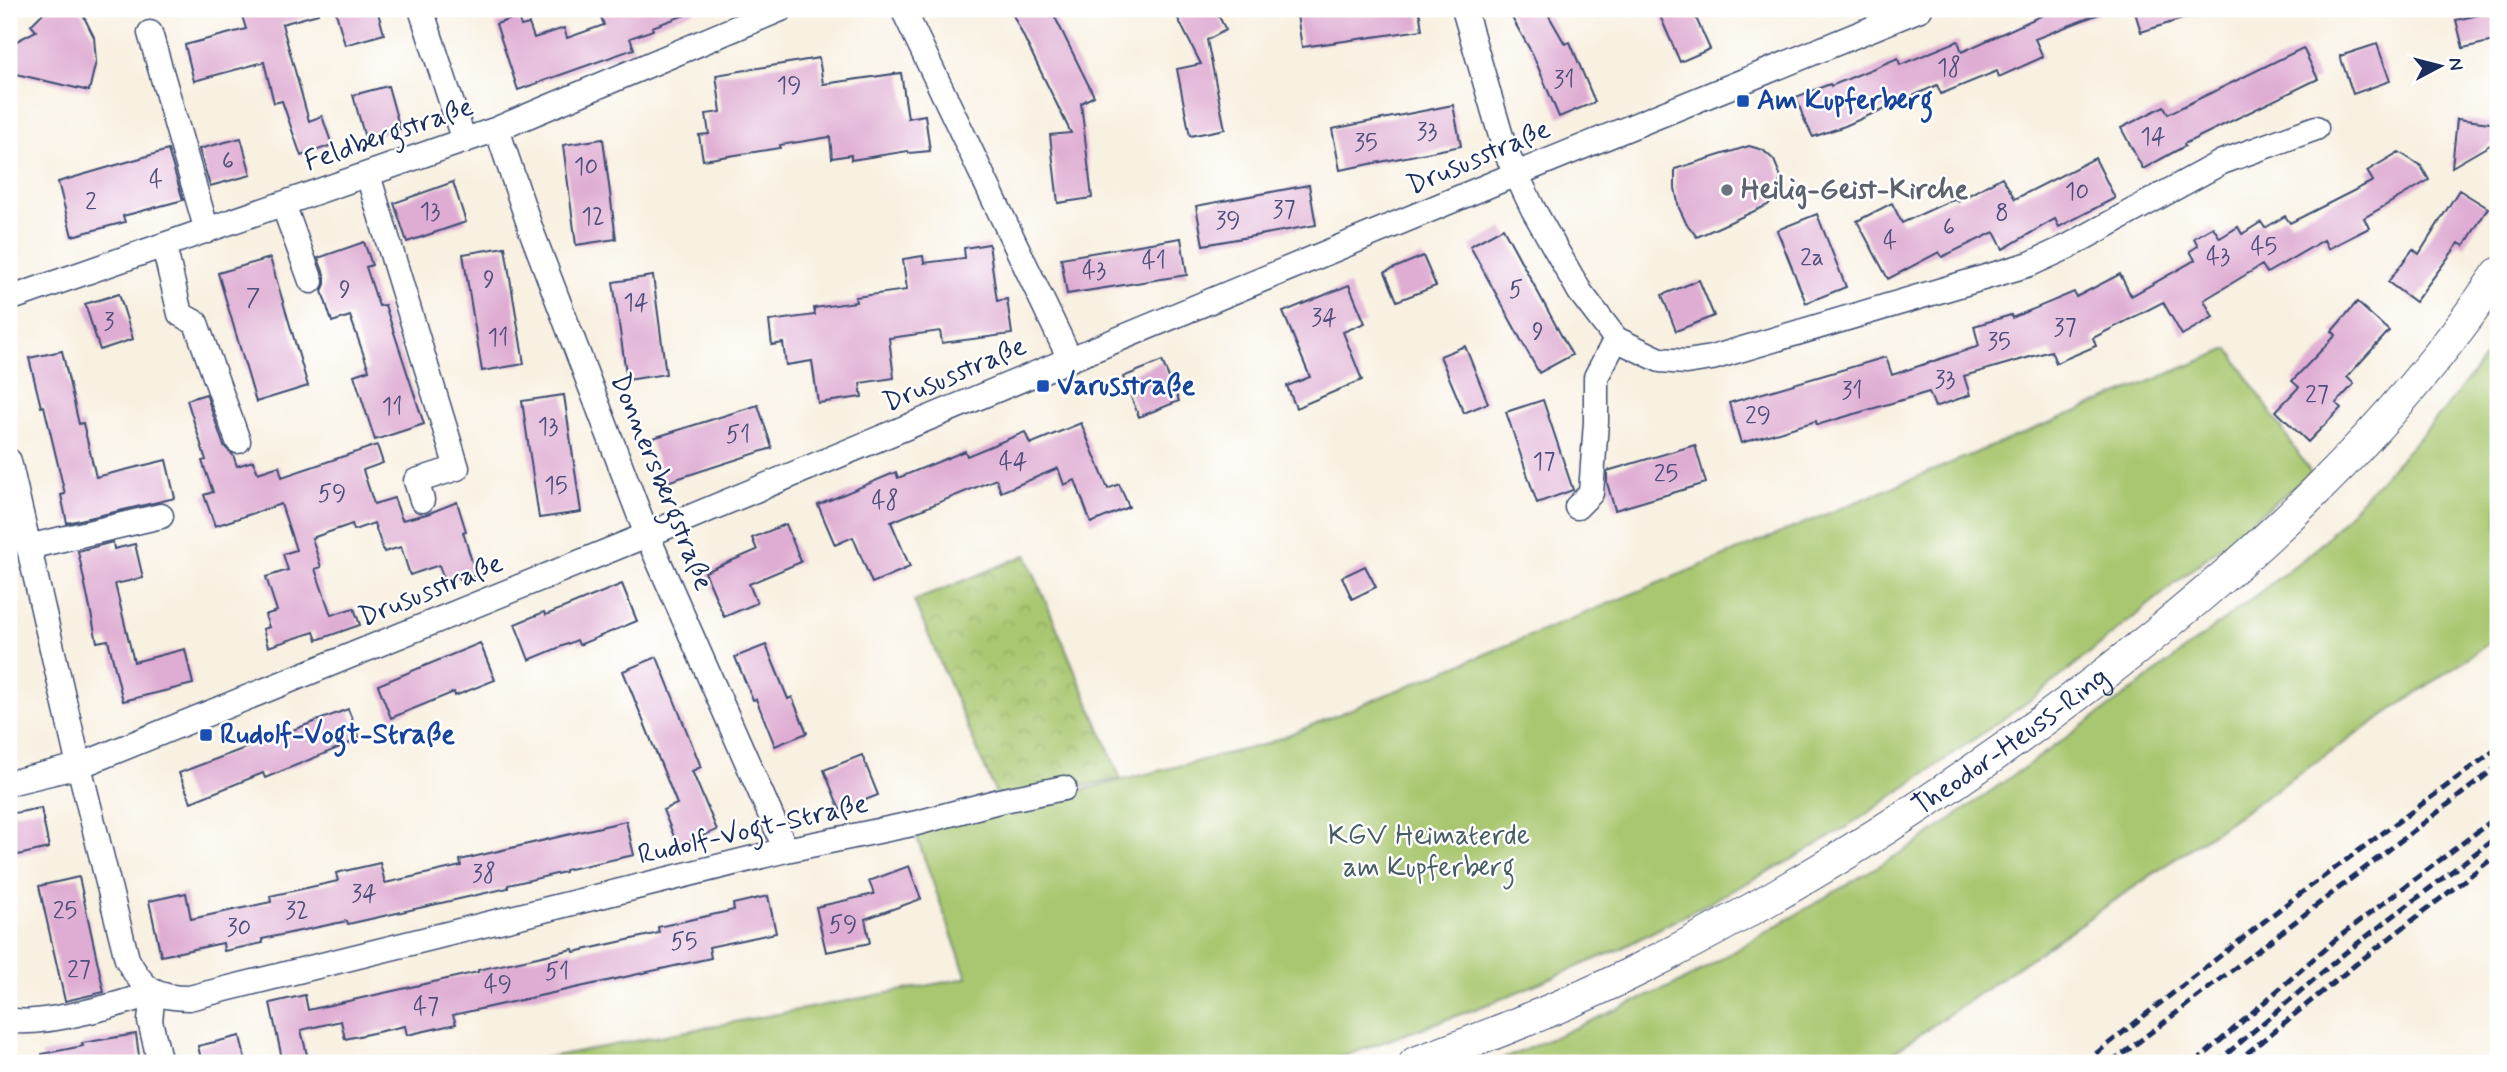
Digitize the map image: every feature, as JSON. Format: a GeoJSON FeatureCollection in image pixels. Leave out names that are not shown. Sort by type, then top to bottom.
{"type":"FeatureCollection","features":[{"type":"Feature","properties":{"kind":"main road","name":"Theodor-Heuss-Ring"},"geometry":{"type":"LineString","coordinates":[[1415,1063],[1558,1007],[1639,970],[1700,938],[1862,843],[2026,734],[2183,611],[2291,517],[2354,455],[2405,396],[2472,313],[2498,274]]}},
{"type":"Feature","properties":{"kind":"street"},"geometry":{"type":"LineString","coordinates":[[421,9],[464,141]]}},
{"type":"Feature","properties":{"kind":"street","name":"Feldbergstraße"},"geometry":{"type":"LineString","coordinates":[[9,299],[497,129],[781,9]]}},
{"type":"Feature","properties":{"kind":"street"},"geometry":{"type":"LineString","coordinates":[[903,9],[1070,359]]}},
{"type":"Feature","properties":{"kind":"street"},"geometry":{"type":"LineString","coordinates":[[1464,9],[1505,150],[1533,209],[1580,292],[1616,340],[1660,360],[1686,362],[1712,358],[2030,264],[2067,247],[2222,162],[2316,128]]}},
{"type":"Feature","properties":{"kind":"street","name":"Drususstraße"},"geometry":{"type":"LineString","coordinates":[[9,783],[79,766],[647,535],[1920,9]]}},
{"type":"Feature","properties":{"kind":"street"},"geometry":{"type":"LineString","coordinates":[[150,33],[207,231]]}},
{"type":"Feature","properties":{"kind":"street","name":"Donnersbergstraße"},"geometry":{"type":"LineString","coordinates":[[497,129],[531,230],[647,535],[786,850]]}},
{"type":"Feature","properties":{"kind":"street"},"geometry":{"type":"LineString","coordinates":[[368,175],[457,468],[416,481],[422,500]]}},
{"type":"Feature","properties":{"kind":"street"},"geometry":{"type":"LineString","coordinates":[[283,204],[311,281]]}},
{"type":"Feature","properties":{"kind":"street"},"geometry":{"type":"LineString","coordinates":[[164,246],[180,314],[196,323],[238,441]]}},
{"type":"Feature","properties":{"kind":"street"},"geometry":{"type":"LineString","coordinates":[[1577,507],[1591,493],[1597,422],[1596,377],[1616,340]]}},
{"type":"Feature","properties":{"kind":"street"},"geometry":{"type":"LineString","coordinates":[[9,461],[127,960],[139,981],[153,992]]}},
{"type":"Feature","properties":{"kind":"street"},"geometry":{"type":"LineString","coordinates":[[28,547],[161,516]]}},
{"type":"Feature","properties":{"kind":"street","name":"Rudolf-Vogt-Straße"},"geometry":{"type":"LineString","coordinates":[[153,992],[170,998],[189,998],[786,850],[917,823],[999,801],[1064,788]]}},
{"type":"Feature","properties":{"kind":"street"},"geometry":{"type":"LineString","coordinates":[[9,1020],[41,1020],[126,1003],[153,992]]}},
{"type":"Feature","properties":{"kind":"street"},"geometry":{"type":"LineString","coordinates":[[153,992],[150,1021],[160,1063]]}},
{"type":"Feature","properties":{"kind":"green space"},"geometry":{"type":"Polygon","coordinates":[[[2498,339],[2498,637],[1878,1063],[1494,1063],[1685,980],[1919,842],[2129,693],[2316,549],[2442,413],[2498,339]]]}},
{"type":"Feature","properties":{"kind":"green space","name":"KGV Heimaterde am Kupferberg"},"geometry":{"type":"Polygon","coordinates":[[[2229,349],[2311,473],[2039,694],[1855,822],[1791,860],[1620,949],[1489,1004],[1325,1063],[518,1063],[967,978],[915,832],[1266,744],[2229,349]]]}},
{"type":"Feature","properties":{"kind":"green space"},"geometry":{"type":"Polygon","coordinates":[[[1026,555],[1121,779],[999,801],[914,601],[1026,555]]]}},
{"type":"Feature","properties":{"kind":"building"},"geometry":{"type":"Polygon","coordinates":[[[47,9],[77,9],[82,13],[94,37],[96,61],[89,91],[9,70],[9,45],[36,31],[31,25],[47,9]]]}},
{"type":"Feature","properties":{"kind":"building"},"geometry":{"type":"Polygon","coordinates":[[[240,9],[317,9],[318,14],[282,24],[309,121],[322,116],[332,145],[301,156],[282,101],[274,103],[264,62],[194,81],[185,45],[246,29],[240,9]]]}},
{"type":"Feature","properties":{"kind":"building"},"geometry":{"type":"Polygon","coordinates":[[[335,9],[377,9],[384,34],[345,45],[335,9]]]}},
{"type":"Feature","properties":{"kind":"building"},"geometry":{"type":"Polygon","coordinates":[[[598,9],[696,11],[630,38],[634,49],[518,90],[496,24],[518,17],[521,26],[529,24],[534,38],[564,28],[567,38],[604,25],[598,9]]]}},
{"type":"Feature","properties":{"kind":"building"},"geometry":{"type":"Polygon","coordinates":[[[1010,9],[1051,9],[1094,96],[1081,103],[1092,198],[1058,203],[1050,135],[1071,133],[1010,9]]]}},
{"type":"Feature","properties":{"kind":"building"},"geometry":{"type":"Polygon","coordinates":[[[1173,9],[1215,9],[1226,30],[1207,40],[1225,129],[1190,136],[1177,69],[1201,64],[1173,9]]]}},
{"type":"Feature","properties":{"kind":"building"},"geometry":{"type":"Polygon","coordinates":[[[1296,9],[1419,9],[1422,30],[1302,47],[1296,9]]]}},
{"type":"Feature","properties":{"kind":"building"},"geometry":{"type":"Polygon","coordinates":[[[1507,9],[1545,9],[1565,44],[1570,42],[1595,102],[1559,117],[1533,55],[1507,9]]]}},
{"type":"Feature","properties":{"kind":"building"},"geometry":{"type":"Polygon","coordinates":[[[1657,9],[1692,9],[1710,49],[1680,62],[1657,9]]]}},
{"type":"Feature","properties":{"kind":"building"},"geometry":{"type":"Polygon","coordinates":[[[2056,9],[2109,10],[2035,39],[2043,57],[1999,77],[1997,71],[1941,94],[1937,85],[1845,126],[1813,137],[1804,119],[1796,97],[1830,84],[1831,86],[1898,58],[1900,65],[1958,41],[1962,52],[2056,9]]]}},
{"type":"Feature","properties":{"kind":"building"},"geometry":{"type":"Polygon","coordinates":[[[2134,9],[2200,9],[2201,13],[2141,32],[2134,9]]]}},
{"type":"Feature","properties":{"kind":"building"},"geometry":{"type":"Polygon","coordinates":[[[2492,12],[2498,40],[2463,48],[2456,20],[2492,12]]]}},
{"type":"Feature","properties":{"kind":"building"},"geometry":{"type":"Polygon","coordinates":[[[2377,44],[2390,81],[2353,94],[2340,56],[2377,44]]]}},
{"type":"Feature","properties":{"kind":"building"},"geometry":{"type":"Polygon","coordinates":[[[2303,48],[2318,79],[2184,144],[2185,146],[2143,169],[2121,128],[2164,106],[2168,114],[2303,48]]]}},
{"type":"Feature","properties":{"kind":"building"},"geometry":{"type":"Polygon","coordinates":[[[819,58],[823,84],[901,73],[908,118],[925,115],[930,151],[908,151],[851,160],[851,155],[832,158],[830,137],[703,160],[699,135],[709,134],[706,114],[721,112],[716,75],[819,58]]]}},
{"type":"Feature","properties":{"kind":"building"},"geometry":{"type":"Polygon","coordinates":[[[388,86],[400,129],[365,138],[353,95],[388,86]]]}},
{"type":"Feature","properties":{"kind":"building"},"geometry":{"type":"Polygon","coordinates":[[[1453,105],[1461,146],[1340,170],[1332,129],[1453,105]]]}},
{"type":"Feature","properties":{"kind":"building"},"geometry":{"type":"Polygon","coordinates":[[[2457,119],[2498,124],[2497,141],[2452,167],[2457,119]]]}},
{"type":"Feature","properties":{"kind":"building"},"geometry":{"type":"Polygon","coordinates":[[[241,138],[251,175],[210,186],[199,149],[241,138]]]}},
{"type":"Feature","properties":{"kind":"building"},"geometry":{"type":"Polygon","coordinates":[[[603,139],[616,239],[576,245],[563,145],[603,139]]]}},
{"type":"Feature","properties":{"kind":"building","name":"Heilig-Geist-Kirche"},"geometry":{"type":"Polygon","coordinates":[[[1749,146],[1763,150],[1774,160],[1781,177],[1777,193],[1768,205],[1697,237],[1679,208],[1675,169],[1749,146]]]}},
{"type":"Feature","properties":{"kind":"building"},"geometry":{"type":"Polygon","coordinates":[[[168,150],[183,200],[123,216],[125,222],[72,236],[58,182],[168,150]]]}},
{"type":"Feature","properties":{"kind":"building"},"geometry":{"type":"Polygon","coordinates":[[[2399,152],[2421,166],[2429,180],[2364,218],[2369,228],[2328,249],[2324,240],[2267,273],[2262,265],[2204,300],[2213,317],[2182,335],[2163,302],[2093,338],[2096,346],[2056,363],[2051,351],[1964,376],[1970,395],[1935,407],[1929,392],[1817,425],[1816,421],[1741,443],[1729,403],[1886,357],[1892,375],[1979,346],[1974,326],[2011,315],[2012,318],[2074,292],[2076,297],[2120,274],[2131,296],[2195,260],[2190,251],[2198,246],[2194,238],[2213,227],[2220,238],[2238,227],[2242,234],[2261,222],[2265,228],[2285,216],[2290,223],[2373,181],[2367,171],[2399,152]]]}},
{"type":"Feature","properties":{"kind":"building"},"geometry":{"type":"Polygon","coordinates":[[[2095,158],[2115,198],[2059,227],[2055,219],[2003,249],[1994,232],[1942,257],[1939,252],[1888,279],[1857,221],[1892,203],[1902,223],[1956,198],[1958,201],[2002,177],[2015,199],[2095,158]]]}},
{"type":"Feature","properties":{"kind":"building"},"geometry":{"type":"Polygon","coordinates":[[[453,182],[466,222],[407,242],[394,203],[453,182]]]}},
{"type":"Feature","properties":{"kind":"building"},"geometry":{"type":"Polygon","coordinates":[[[1309,185],[1316,225],[1203,245],[1196,206],[1309,185]]]}},
{"type":"Feature","properties":{"kind":"building"},"geometry":{"type":"Polygon","coordinates":[[[2459,190],[2488,208],[2464,246],[2459,243],[2415,302],[2388,282],[2413,249],[2419,254],[2459,190]]]}},
{"type":"Feature","properties":{"kind":"building"},"geometry":{"type":"Polygon","coordinates":[[[1817,214],[1846,287],[1806,303],[1777,230],[1817,214]]]}},
{"type":"Feature","properties":{"kind":"building"},"geometry":{"type":"Polygon","coordinates":[[[1503,228],[1572,355],[1539,373],[1470,246],[1503,228]]]}},
{"type":"Feature","properties":{"kind":"building"},"geometry":{"type":"Polygon","coordinates":[[[1181,238],[1187,275],[1067,294],[1061,258],[1181,238]]]}},
{"type":"Feature","properties":{"kind":"building"},"geometry":{"type":"Polygon","coordinates":[[[364,242],[372,265],[366,267],[379,306],[385,305],[424,424],[375,440],[354,375],[369,370],[350,316],[332,322],[322,291],[325,277],[318,258],[364,242]]]}},
{"type":"Feature","properties":{"kind":"building"},"geometry":{"type":"Polygon","coordinates":[[[989,244],[997,301],[1007,299],[1012,334],[942,343],[940,331],[889,338],[894,378],[860,383],[862,397],[818,403],[812,361],[786,365],[783,343],[772,345],[769,321],[815,315],[814,308],[856,302],[855,297],[907,290],[903,259],[923,256],[924,263],[965,258],[964,248],[989,244]]]}},
{"type":"Feature","properties":{"kind":"building"},"geometry":{"type":"Polygon","coordinates":[[[505,247],[524,364],[482,371],[463,254],[505,247]]]}},
{"type":"Feature","properties":{"kind":"building"},"geometry":{"type":"Polygon","coordinates":[[[1423,256],[1436,286],[1397,301],[1385,272],[1423,256]]]}},
{"type":"Feature","properties":{"kind":"building"},"geometry":{"type":"Polygon","coordinates":[[[270,258],[308,386],[256,402],[218,273],[270,258]]]}},
{"type":"Feature","properties":{"kind":"building"},"geometry":{"type":"Polygon","coordinates":[[[653,276],[666,374],[627,380],[613,282],[653,276]]]}},
{"type":"Feature","properties":{"kind":"building"},"geometry":{"type":"Polygon","coordinates":[[[1699,280],[1714,316],[1676,331],[1662,295],[1699,280]]]}},
{"type":"Feature","properties":{"kind":"building"},"geometry":{"type":"Polygon","coordinates":[[[1349,285],[1365,323],[1343,332],[1362,380],[1296,408],[1287,386],[1310,377],[1283,312],[1349,285]]]}},
{"type":"Feature","properties":{"kind":"building"},"geometry":{"type":"Polygon","coordinates":[[[119,294],[133,339],[100,350],[85,304],[119,294]]]}},
{"type":"Feature","properties":{"kind":"building"},"geometry":{"type":"Polygon","coordinates":[[[2357,302],[2389,331],[2347,377],[2354,384],[2336,403],[2341,408],[2308,442],[2276,411],[2299,387],[2292,381],[2336,335],[2332,331],[2357,302]]]}},
{"type":"Feature","properties":{"kind":"building"},"geometry":{"type":"Polygon","coordinates":[[[1465,346],[1488,403],[1464,413],[1440,356],[1465,346]]]}},
{"type":"Feature","properties":{"kind":"building"},"geometry":{"type":"Polygon","coordinates":[[[62,351],[79,424],[83,423],[96,477],[166,460],[175,498],[67,523],[61,495],[65,494],[44,406],[41,407],[29,358],[62,351]]]}},
{"type":"Feature","properties":{"kind":"building"},"geometry":{"type":"Polygon","coordinates":[[[1162,361],[1179,401],[1139,417],[1123,377],[1162,361]]]}},
{"type":"Feature","properties":{"kind":"building"},"geometry":{"type":"Polygon","coordinates":[[[206,394],[224,446],[233,455],[237,466],[253,461],[258,473],[279,466],[282,477],[377,445],[383,463],[363,470],[374,504],[394,498],[402,520],[457,502],[476,575],[460,581],[458,575],[444,580],[439,565],[410,575],[401,547],[384,552],[374,523],[354,530],[352,524],[312,538],[321,567],[315,569],[331,615],[354,608],[360,625],[317,640],[314,632],[268,647],[263,629],[269,627],[265,615],[277,611],[266,577],[288,570],[283,554],[296,550],[281,504],[215,526],[204,495],[213,492],[202,461],[206,460],[187,400],[206,394]]]}},
{"type":"Feature","properties":{"kind":"building"},"geometry":{"type":"Polygon","coordinates":[[[564,395],[581,512],[539,518],[522,401],[564,395]]]}},
{"type":"Feature","properties":{"kind":"building"},"geometry":{"type":"Polygon","coordinates":[[[1543,400],[1573,490],[1537,503],[1506,412],[1543,400]]]}},
{"type":"Feature","properties":{"kind":"building"},"geometry":{"type":"Polygon","coordinates":[[[758,405],[772,448],[664,483],[650,439],[758,405]]]}},
{"type":"Feature","properties":{"kind":"building"},"geometry":{"type":"Polygon","coordinates":[[[1081,423],[1108,489],[1119,484],[1129,507],[1091,523],[1075,480],[1064,485],[1058,468],[1001,492],[996,479],[891,522],[910,567],[872,583],[853,537],[835,545],[818,505],[896,472],[898,478],[965,451],[967,456],[1025,432],[1030,444],[1081,423]]]}},
{"type":"Feature","properties":{"kind":"building"},"geometry":{"type":"Polygon","coordinates":[[[1695,445],[1706,483],[1615,510],[1607,483],[1607,471],[1695,445]]]}},
{"type":"Feature","properties":{"kind":"building"},"geometry":{"type":"Polygon","coordinates":[[[786,524],[801,562],[749,584],[757,603],[724,617],[705,572],[757,550],[752,538],[786,524]]]}},
{"type":"Feature","properties":{"kind":"building"},"geometry":{"type":"Polygon","coordinates":[[[113,542],[114,549],[135,544],[143,578],[115,584],[134,662],[185,649],[193,684],[123,701],[108,640],[97,642],[78,551],[113,542]]]}},
{"type":"Feature","properties":{"kind":"building"},"geometry":{"type":"Polygon","coordinates":[[[1365,566],[1376,587],[1352,599],[1342,577],[1365,566]]]}},
{"type":"Feature","properties":{"kind":"building"},"geometry":{"type":"Polygon","coordinates":[[[622,584],[637,621],[579,645],[577,640],[529,660],[515,624],[544,612],[546,615],[622,584]]]}},
{"type":"Feature","properties":{"kind":"building"},"geometry":{"type":"Polygon","coordinates":[[[480,643],[495,680],[455,696],[454,692],[391,718],[378,685],[480,643]]]}},
{"type":"Feature","properties":{"kind":"building"},"geometry":{"type":"Polygon","coordinates":[[[766,645],[788,699],[792,697],[807,733],[775,746],[735,657],[766,645]]]}},
{"type":"Feature","properties":{"kind":"building"},"geometry":{"type":"Polygon","coordinates":[[[657,657],[701,767],[692,771],[717,830],[678,846],[663,810],[677,804],[623,671],[657,657]]]}},
{"type":"Feature","properties":{"kind":"building"},"geometry":{"type":"Polygon","coordinates":[[[348,709],[360,739],[265,778],[263,773],[191,802],[179,773],[348,709]]]}},
{"type":"Feature","properties":{"kind":"building"},"geometry":{"type":"Polygon","coordinates":[[[862,755],[878,795],[840,810],[824,770],[862,755]]]}},
{"type":"Feature","properties":{"kind":"building"},"geometry":{"type":"Polygon","coordinates":[[[41,808],[49,848],[9,857],[9,814],[41,808]]]}},
{"type":"Feature","properties":{"kind":"building"},"geometry":{"type":"Polygon","coordinates":[[[626,821],[634,855],[565,870],[508,885],[508,888],[348,924],[347,921],[262,939],[263,943],[224,951],[223,943],[161,956],[149,901],[186,893],[191,919],[271,902],[270,896],[338,881],[336,873],[380,863],[385,883],[461,866],[460,860],[626,821]]]}},
{"type":"Feature","properties":{"kind":"building"},"geometry":{"type":"Polygon","coordinates":[[[909,866],[921,899],[865,919],[870,943],[826,952],[816,907],[874,894],[869,881],[909,866]]]}},
{"type":"Feature","properties":{"kind":"building"},"geometry":{"type":"Polygon","coordinates":[[[79,877],[104,992],[65,1001],[39,886],[79,877]]]}},
{"type":"Feature","properties":{"kind":"building"},"geometry":{"type":"Polygon","coordinates":[[[768,896],[776,933],[709,947],[711,958],[453,1015],[456,1024],[407,1035],[405,1026],[345,1039],[341,1021],[301,1030],[309,1063],[283,1063],[270,1003],[305,995],[308,1010],[573,949],[574,952],[659,933],[658,927],[734,910],[733,904],[768,896]]]}},
{"type":"Feature","properties":{"kind":"building"},"geometry":{"type":"Polygon","coordinates":[[[136,1034],[140,1063],[43,1063],[42,1054],[83,1046],[82,1043],[136,1034]]]}},
{"type":"Feature","properties":{"kind":"building"},"geometry":{"type":"Polygon","coordinates":[[[240,1036],[246,1063],[202,1063],[198,1046],[240,1036]]]}},
{"type":"Feature","properties":{"kind":"railway"},"geometry":{"type":"LineString","coordinates":[[2084,1063],[2285,905],[2498,748]]}},
{"type":"Feature","properties":{"kind":"railway"},"geometry":{"type":"LineString","coordinates":[[2111,1063],[2498,766]]}},
{"type":"Feature","properties":{"kind":"railway"},"geometry":{"type":"LineString","coordinates":[[2195,1063],[2335,940],[2498,816]]}},
{"type":"Feature","properties":{"kind":"railway"},"geometry":{"type":"LineString","coordinates":[[2216,1063],[2345,953],[2498,836]]}},
{"type":"Feature","properties":{"kind":"railway"},"geometry":{"type":"LineString","coordinates":[[2235,1063],[2498,854]]}},
{"type":"Feature","properties":{"kind":"place","name":"Am Kupferberg"},"geometry":{"type":"Point","coordinates":[1743,101]}},
{"type":"Feature","properties":{"kind":"place","name":"Heilig-Geist-Kirche"},"geometry":{"type":"Point","coordinates":[1727,190]}},
{"type":"Feature","properties":{"kind":"place","name":"Varusstraße"},"geometry":{"type":"Point","coordinates":[1043,386]}},
{"type":"Feature","properties":{"kind":"place","name":"Rudolf-Vogt-Straße"},"geometry":{"type":"Point","coordinates":[206,735]}}]}
